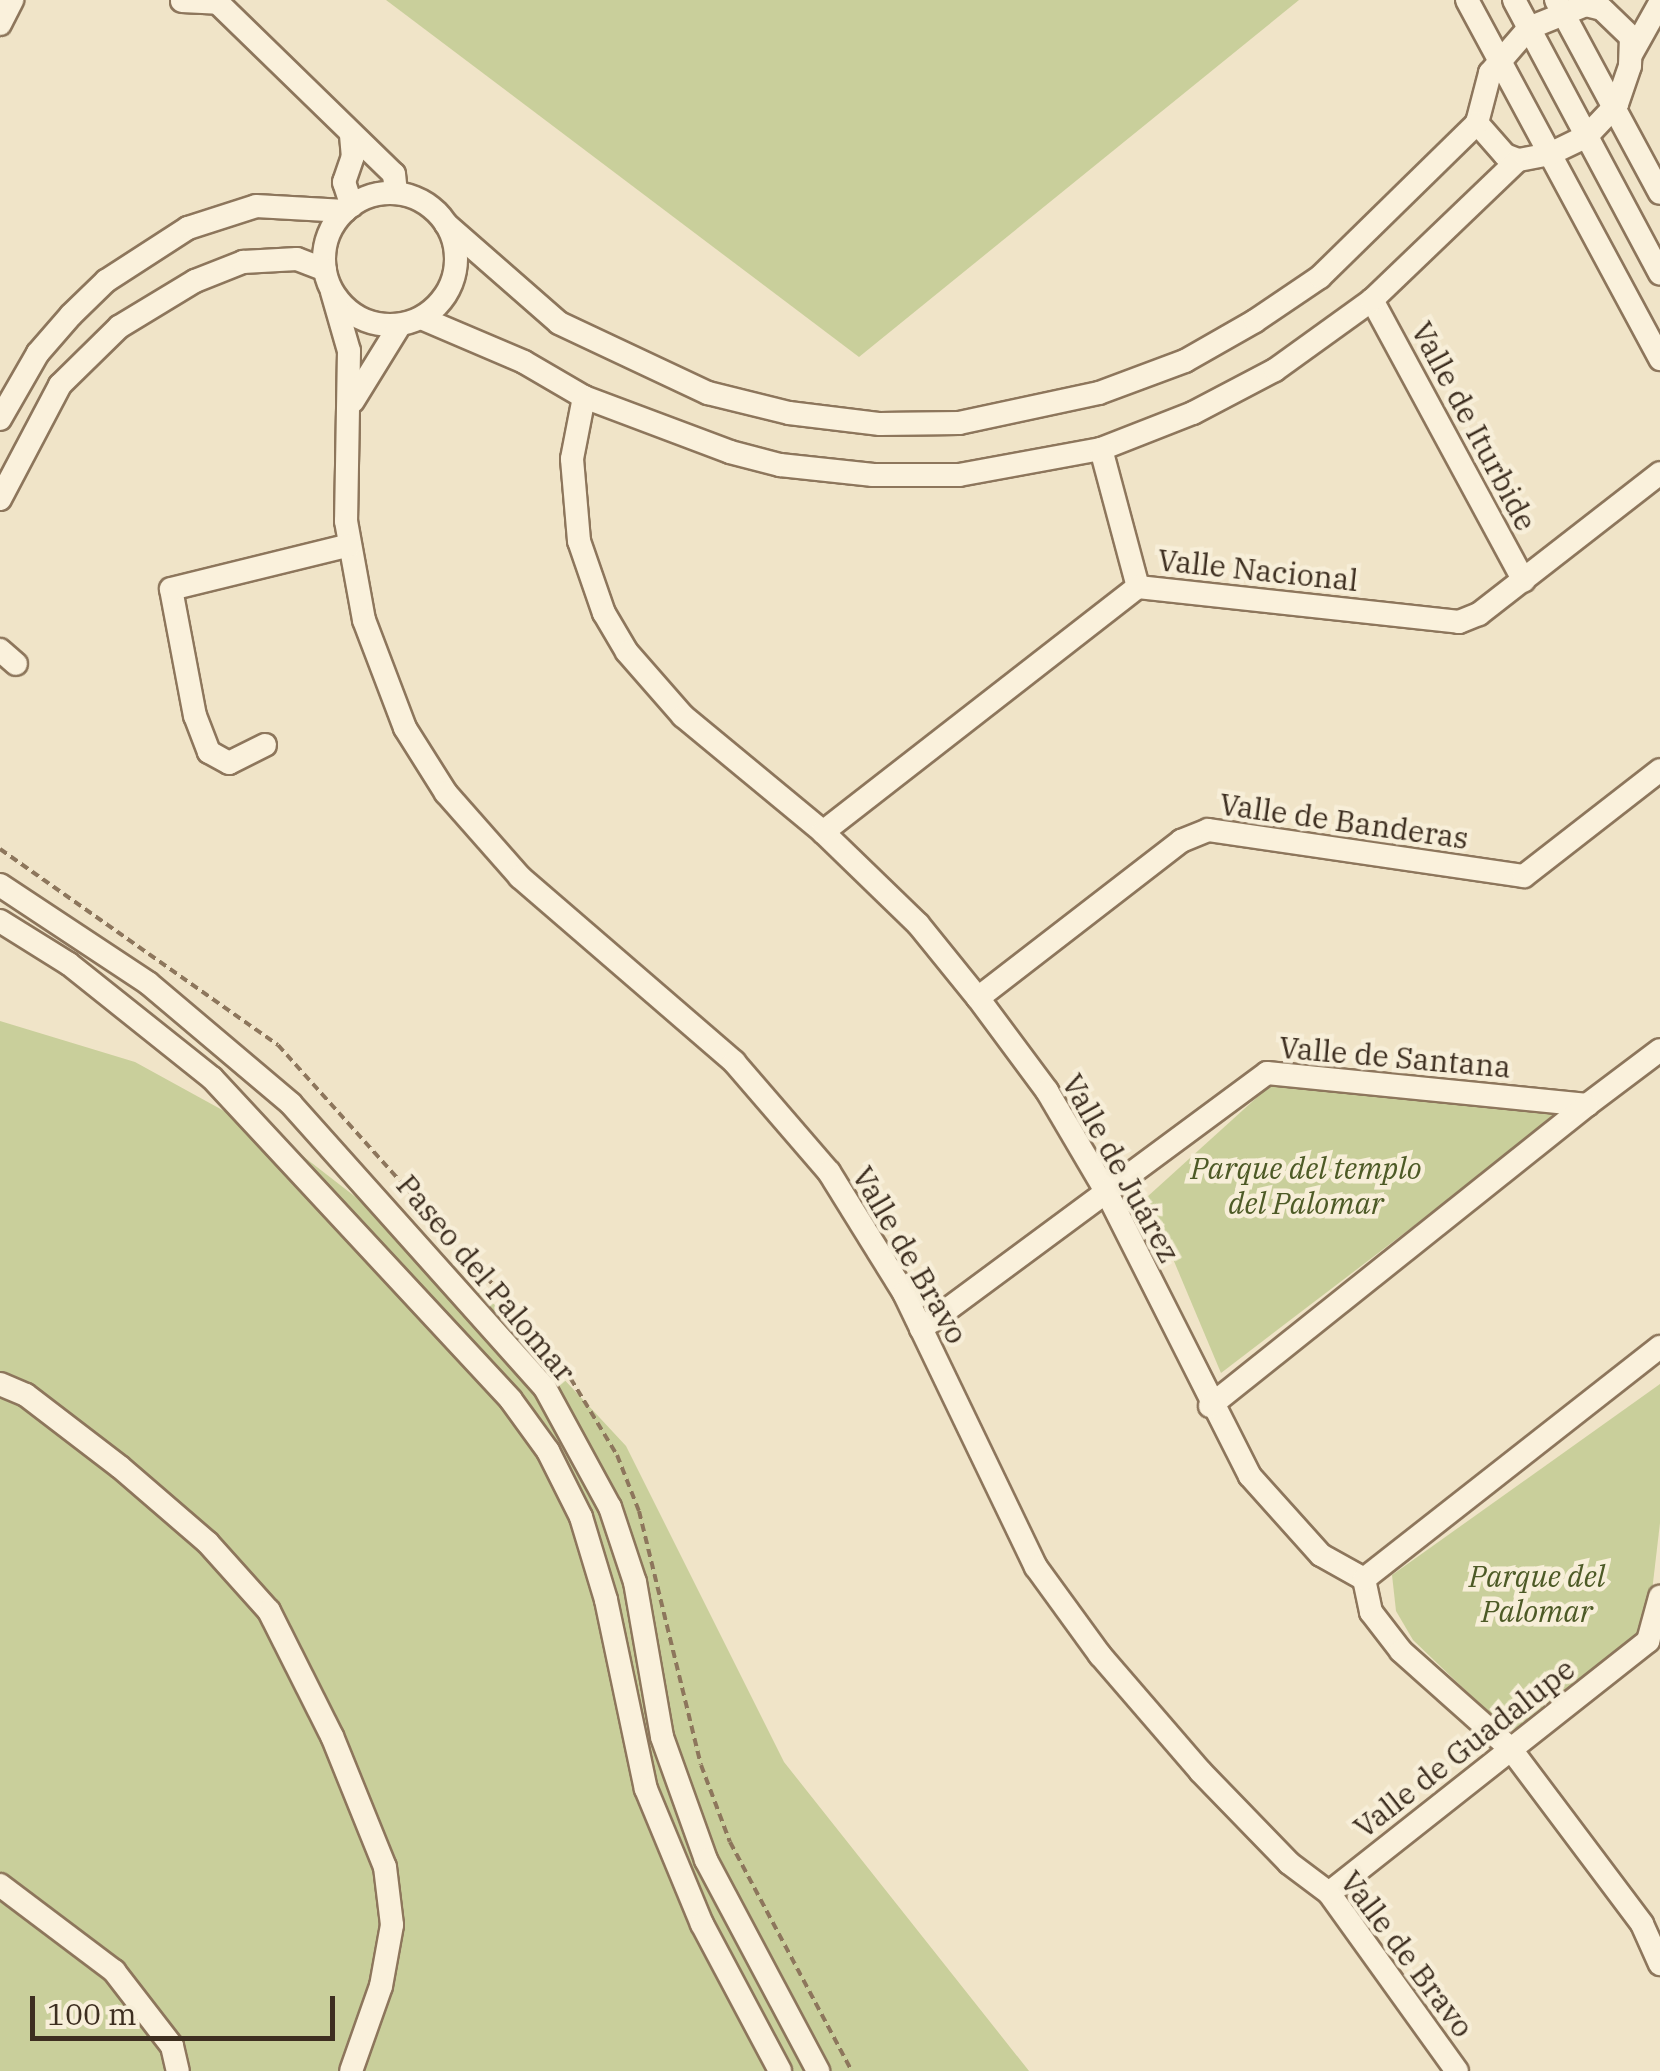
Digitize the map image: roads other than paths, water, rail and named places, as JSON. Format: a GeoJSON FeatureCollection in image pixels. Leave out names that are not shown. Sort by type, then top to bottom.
{"type":"FeatureCollection","features":[{"type":"Feature","properties":{"kind":"street"},"geometry":{"type":"LineString","coordinates":[[0,24],[12,0]]}},
{"type":"Feature","properties":{"kind":"street"},"geometry":{"type":"LineString","coordinates":[[1467,0],[1660,359]]}},
{"type":"Feature","properties":{"kind":"street"},"geometry":{"type":"LineString","coordinates":[[1514,0],[1660,273]]}},
{"type":"Feature","properties":{"kind":"street"},"geometry":{"type":"LineString","coordinates":[[1612,0],[1631,16],[1656,7]]}},
{"type":"Feature","properties":{"kind":"street"},"geometry":{"type":"LineString","coordinates":[[182,1],[218,3],[394,174],[396,193]]}},
{"type":"Feature","properties":{"kind":"street"},"geometry":{"type":"LineString","coordinates":[[0,420],[38,353],[71,315],[106,281],[188,228],[256,206],[348,208],[396,193],[430,207],[558,323],[708,393],[880,424],[959,423],[1099,393],[1186,361],[1320,277],[1477,123],[1483,88],[1500,60],[1529,28],[1559,5],[1588,2],[1622,26],[1632,53]]}},
{"type":"Feature","properties":{"kind":"street"},"geometry":{"type":"LineString","coordinates":[[1559,5],[1660,193]]}},
{"type":"Feature","properties":{"kind":"street"},"geometry":{"type":"LineString","coordinates":[[0,499],[60,385],[119,327],[196,281],[244,262],[296,259],[328,281],[350,312],[374,324],[411,321],[584,397],[780,465],[873,475],[959,475],[1100,449],[1193,413],[1275,370],[1372,300],[1518,160],[1550,154],[1586,136],[1614,108],[1632,53],[1656,7]]}},
{"type":"Feature","properties":{"kind":"street"},"geometry":{"type":"LineString","coordinates":[[1477,123],[1491,146],[1518,160]]}},
{"type":"Feature","properties":{"kind":"street"},"geometry":{"type":"LineString","coordinates":[[328,281],[325,248],[348,208],[344,182],[351,135]]}},
{"type":"Feature","properties":{"kind":"street"},"geometry":{"type":"LineString","coordinates":[[411,321],[450,286],[455,255],[446,224]]}},
{"type":"Feature","properties":{"kind":"street","name":"Valle de Bravo"},"geometry":{"type":"LineString","coordinates":[[328,281],[349,352],[350,545],[364,620],[388,691],[446,793],[520,877],[662,995],[770,1099],[862,1221],[922,1329],[1005,1508],[1068,1611],[1200,1770],[1289,1863],[1328,1893],[1457,2071]]}},
{"type":"Feature","properties":{"kind":"street","name":"Valle de Iturbide"},"geometry":{"type":"LineString","coordinates":[[1372,300],[1524,581]]}},
{"type":"Feature","properties":{"kind":"street","name":"Valle de Bravo"},"geometry":{"type":"LineString","coordinates":[[348,414],[363,375],[411,321]]}},
{"type":"Feature","properties":{"kind":"street","name":"Valle de Juárez"},"geometry":{"type":"LineString","coordinates":[[584,397],[572,459],[573,507],[604,613],[653,687],[682,716],[823,832],[918,924],[978,998],[1047,1090],[1106,1191],[1210,1406],[1272,1508],[1321,1555],[1364,1579]]}},
{"type":"Feature","properties":{"kind":"street"},"geometry":{"type":"LineString","coordinates":[[1100,449],[1138,587]]}},
{"type":"Feature","properties":{"kind":"street","name":"Valle Nacional"},"geometry":{"type":"LineString","coordinates":[[823,832],[1138,587],[1459,622],[1524,581],[1660,474]]}},
{"type":"Feature","properties":{"kind":"street"},"geometry":{"type":"LineString","coordinates":[[265,745],[229,764],[209,752],[195,716],[171,589],[350,545]]}},
{"type":"Feature","properties":{"kind":"street","name":"Valle de Banderas"},"geometry":{"type":"LineString","coordinates":[[978,998],[1181,842],[1208,830],[1524,876],[1660,770]]}},
{"type":"Feature","properties":{"kind":"street","name":"Paseo del Palomar"},"geometry":{"type":"LineString","coordinates":[[0,885],[201,1024],[291,1104],[375,1192],[545,1388],[610,1507],[635,1582],[643,1646],[674,1776],[706,1860],[818,2071]]}},
{"type":"Feature","properties":{"kind":"street","name":"Paseo del Palomar"},"geometry":{"type":"LineString","coordinates":[[0,920],[69,964],[212,1078],[511,1400],[548,1451],[581,1517],[646,1790],[724,1964],[780,2071]]}},
{"type":"Feature","properties":{"kind":"street"},"geometry":{"type":"LineString","coordinates":[[69,964],[82,940]]}},
{"type":"Feature","properties":{"kind":"street"},"geometry":{"type":"LineString","coordinates":[[1210,1406],[1660,1050]]}},
{"type":"Feature","properties":{"kind":"street","name":"Valle de Santana"},"geometry":{"type":"LineString","coordinates":[[922,1329],[1266,1074],[1587,1105]]}},
{"type":"Feature","properties":{"kind":"street"},"geometry":{"type":"LineString","coordinates":[[347,1222],[375,1192]]}},
{"type":"Feature","properties":{"kind":"street"},"geometry":{"type":"LineString","coordinates":[[1660,1346],[1364,1579],[1372,1612],[1401,1651],[1510,1748],[1651,1917],[1660,1964]]}},
{"type":"Feature","properties":{"kind":"street"},"geometry":{"type":"LineString","coordinates":[[0,1384],[26,1396],[120,1467],[208,1544],[269,1612],[332,1736],[385,1867],[392,1925],[381,1986],[351,2071]]}},
{"type":"Feature","properties":{"kind":"street","name":"Valle de Guadalupe"},"geometry":{"type":"LineString","coordinates":[[1328,1893],[1648,1641],[1660,1597]]}},
{"type":"Feature","properties":{"kind":"street"},"geometry":{"type":"LineString","coordinates":[[615,1651],[643,1646]]}},
{"type":"Feature","properties":{"kind":"street"},"geometry":{"type":"LineString","coordinates":[[0,1885],[114,1971],[172,2046],[178,2071]]}},
{"type":"Feature","properties":{"kind":"street"},"geometry":{"type":"LineString","coordinates":[[724,1964],[753,1946]]}},
{"type":"Feature","properties":{"kind":"park label","name":"Parque del templo del Palomar"},"geometry":{"type":"Point","coordinates":[1306,1185]}},
{"type":"Feature","properties":{"kind":"park label","name":"Parque del Palomar"},"geometry":{"type":"Point","coordinates":[1537,1593]}}]}
